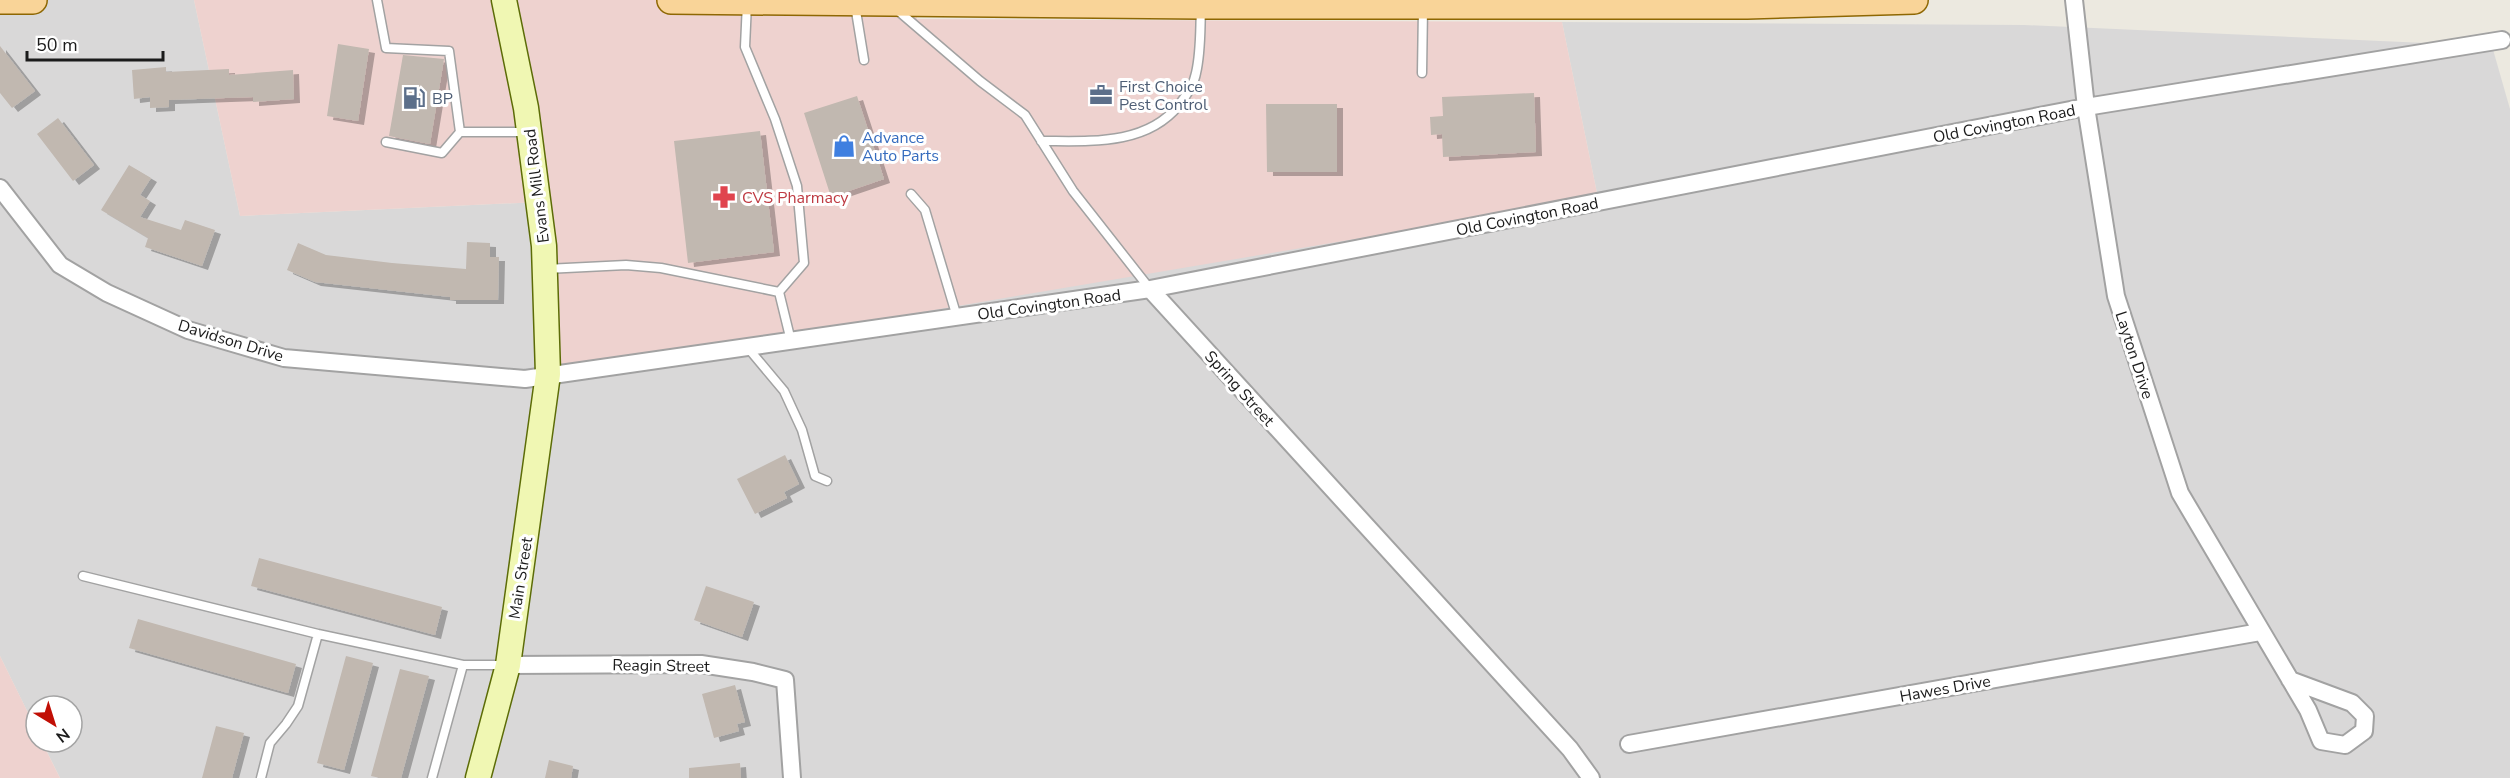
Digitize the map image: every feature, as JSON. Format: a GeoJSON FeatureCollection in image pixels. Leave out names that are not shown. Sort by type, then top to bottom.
{"type":"FeatureCollection","features":[{"type":"Feature","properties":{"kind":"main road"},"geometry":{"type":"LineString","coordinates":[[0,0],[33,0]]}},
{"type":"Feature","properties":{"kind":"main road","name":"Evans Mill Road"},"geometry":{"type":"LineString","coordinates":[[504,0],[530,132],[545,269],[548,374]]}},
{"type":"Feature","properties":{"kind":"main road"},"geometry":{"type":"LineString","coordinates":[[671,0],[1105,2],[1201,5],[1747,3],[1914,0]]}},
{"type":"Feature","properties":{"kind":"main road","name":"Main Street"},"geometry":{"type":"LineString","coordinates":[[478,778],[508,665],[548,374]]}},
{"type":"Feature","properties":{"kind":"street","name":"Layton Drive"},"geometry":{"type":"LineString","coordinates":[[2074,0],[2086,107],[2116,296],[2180,493],[2260,632],[2308,710],[2321,741],[2345,745],[2364,731],[2365,716],[2352,703],[2290,680]]}},
{"type":"Feature","properties":{"kind":"street","name":"Old Covington Road"},"geometry":{"type":"LineString","coordinates":[[548,374],[791,342],[1150,289],[2086,107],[2502,40]]}},
{"type":"Feature","properties":{"kind":"street","name":"Davidson Drive"},"geometry":{"type":"LineString","coordinates":[[0,188],[60,265],[107,293],[189,330],[284,358],[525,379],[548,374]]}},
{"type":"Feature","properties":{"kind":"street","name":"Spring Street"},"geometry":{"type":"LineString","coordinates":[[1150,289],[1570,749],[1591,778]]}},
{"type":"Feature","properties":{"kind":"street","name":"Hawes Drive"},"geometry":{"type":"LineString","coordinates":[[1629,744],[2260,632]]}},
{"type":"Feature","properties":{"kind":"street","name":"Reagin Street"},"geometry":{"type":"LineString","coordinates":[[508,665],[701,664],[753,672],[785,680],[792,778]]}},
{"type":"Feature","properties":{"kind":"lane"},"geometry":{"type":"LineString","coordinates":[[377,0],[386,48],[449,51],[460,132],[442,153],[386,142]]}},
{"type":"Feature","properties":{"kind":"lane"},"geometry":{"type":"LineString","coordinates":[[747,2],[745,47],[775,119],[797,186],[804,263],[779,292]]}},
{"type":"Feature","properties":{"kind":"lane"},"geometry":{"type":"LineString","coordinates":[[864,60],[875,2]]}},
{"type":"Feature","properties":{"kind":"lane","name":"Spring Street"},"geometry":{"type":"LineString","coordinates":[[875,2],[1024,115],[1073,191],[1150,289]]}},
{"type":"Feature","properties":{"kind":"lane"},"geometry":{"type":"LineString","coordinates":[[1422,73],[1423,4]]}},
{"type":"Feature","properties":{"kind":"lane"},"geometry":{"type":"LineString","coordinates":[[1041,141],[1118,138],[1143,132],[1169,117],[1187,95],[1196,75],[1200,48],[1201,5]]}},
{"type":"Feature","properties":{"kind":"lane"},"geometry":{"type":"LineString","coordinates":[[460,132],[530,132]]}},
{"type":"Feature","properties":{"kind":"lane"},"geometry":{"type":"LineString","coordinates":[[911,194],[925,210],[957,318]]}},
{"type":"Feature","properties":{"kind":"lane"},"geometry":{"type":"LineString","coordinates":[[545,269],[626,265],[662,268],[779,292]]}},
{"type":"Feature","properties":{"kind":"lane"},"geometry":{"type":"LineString","coordinates":[[779,292],[791,342]]}},
{"type":"Feature","properties":{"kind":"lane"},"geometry":{"type":"LineString","coordinates":[[748,348],[784,391],[802,430],[815,476],[827,481]]}},
{"type":"Feature","properties":{"kind":"lane"},"geometry":{"type":"LineString","coordinates":[[83,576],[318,634],[463,665],[508,665]]}},
{"type":"Feature","properties":{"kind":"lane"},"geometry":{"type":"LineString","coordinates":[[261,778],[270,743],[298,706],[318,634]]}},
{"type":"Feature","properties":{"kind":"lane"},"geometry":{"type":"LineString","coordinates":[[432,778],[463,665]]}},
{"type":"Feature","properties":{"kind":"shaded area"},"geometry":{"type":"Polygon","coordinates":[[[0,0],[194,0],[240,216],[539,202],[1598,198],[1562,22],[2024,25],[2492,46],[2510,109],[2510,778],[60,778],[48,754],[84,754],[84,694],[24,694],[24,705],[0,656],[0,0]]]}},
{"type":"Feature","properties":{"kind":"shaded area"},"geometry":{"type":"Polygon","coordinates":[[[194,0],[917,0],[917,19],[1562,22],[1598,198],[554,374],[539,202],[240,216],[194,0]]]}},
{"type":"Feature","properties":{"kind":"shaded area"},"geometry":{"type":"Polygon","coordinates":[[[0,656],[24,705],[24,754],[48,754],[60,778],[0,778],[0,656]]]}},
{"type":"Feature","properties":{"kind":"building"},"geometry":{"type":"Polygon","coordinates":[[[338,44],[369,49],[358,121],[327,116],[338,44]]]}},
{"type":"Feature","properties":{"kind":"building"},"geometry":{"type":"Polygon","coordinates":[[[0,46],[35,91],[12,108],[0,93],[0,46]]]}},
{"type":"Feature","properties":{"kind":"building"},"geometry":{"type":"Polygon","coordinates":[[[403,55],[444,59],[430,144],[389,136],[403,55]]]}},
{"type":"Feature","properties":{"kind":"building"},"geometry":{"type":"Polygon","coordinates":[[[166,67],[166,72],[229,69],[229,75],[293,70],[294,99],[253,102],[253,97],[169,100],[169,107],[150,108],[150,97],[134,99],[132,70],[166,67]]]}},
{"type":"Feature","properties":{"kind":"building"},"geometry":{"type":"Polygon","coordinates":[[[1534,93],[1536,152],[1443,157],[1442,134],[1431,135],[1430,117],[1443,116],[1442,97],[1534,93]]]}},
{"type":"Feature","properties":{"kind":"building","name":"Advance Auto Parts"},"geometry":{"type":"Polygon","coordinates":[[[857,96],[884,179],[831,197],[804,113],[857,96]]]}},
{"type":"Feature","properties":{"kind":"building"},"geometry":{"type":"Polygon","coordinates":[[[1266,104],[1337,104],[1337,172],[1267,172],[1266,104]]]}},
{"type":"Feature","properties":{"kind":"building"},"geometry":{"type":"Polygon","coordinates":[[[58,118],[94,165],[73,181],[37,134],[58,118]]]}},
{"type":"Feature","properties":{"kind":"building","name":"CVS Pharmacy"},"geometry":{"type":"Polygon","coordinates":[[[760,131],[774,252],[688,263],[674,141],[760,131]]]}},
{"type":"Feature","properties":{"kind":"building"},"geometry":{"type":"Polygon","coordinates":[[[129,165],[151,178],[140,195],[150,201],[140,217],[181,230],[185,220],[215,230],[202,266],[145,247],[148,238],[101,210],[129,165]]]}},
{"type":"Feature","properties":{"kind":"building"},"geometry":{"type":"Polygon","coordinates":[[[467,242],[490,243],[490,257],[499,257],[498,300],[450,300],[450,297],[315,282],[287,270],[298,243],[326,255],[466,269],[467,242]]]}},
{"type":"Feature","properties":{"kind":"building"},"geometry":{"type":"Polygon","coordinates":[[[785,455],[799,484],[784,492],[787,498],[755,514],[737,479],[785,455]]]}},
{"type":"Feature","properties":{"kind":"building"},"geometry":{"type":"Polygon","coordinates":[[[259,558],[442,607],[435,635],[251,586],[259,558]]]}},
{"type":"Feature","properties":{"kind":"building"},"geometry":{"type":"Polygon","coordinates":[[[706,586],[754,602],[742,637],[694,620],[706,586]]]}},
{"type":"Feature","properties":{"kind":"building"},"geometry":{"type":"Polygon","coordinates":[[[138,619],[296,664],[288,693],[129,648],[138,619]]]}},
{"type":"Feature","properties":{"kind":"building"},"geometry":{"type":"Polygon","coordinates":[[[346,656],[373,663],[344,770],[317,763],[346,656]]]}},
{"type":"Feature","properties":{"kind":"building"},"geometry":{"type":"Polygon","coordinates":[[[400,669],[429,676],[401,778],[371,776],[400,669]]]}},
{"type":"Feature","properties":{"kind":"building"},"geometry":{"type":"Polygon","coordinates":[[[735,685],[745,722],[737,724],[739,731],[714,738],[702,694],[735,685]]]}},
{"type":"Feature","properties":{"kind":"building"},"geometry":{"type":"Polygon","coordinates":[[[216,726],[244,733],[232,778],[202,778],[216,726]]]}},
{"type":"Feature","properties":{"kind":"building"},"geometry":{"type":"Polygon","coordinates":[[[549,760],[573,766],[571,778],[545,778],[549,760]]]}},
{"type":"Feature","properties":{"kind":"building"},"geometry":{"type":"Polygon","coordinates":[[[740,763],[741,778],[689,778],[689,768],[740,763]]]}},
{"type":"Feature","properties":{"kind":"place","name":"First Choice Pest Control"},"geometry":{"type":"Point","coordinates":[1101,95]}},
{"type":"Feature","properties":{"kind":"place","name":"BP"},"geometry":{"type":"Point","coordinates":[414,98]}},
{"type":"Feature","properties":{"kind":"place","name":"Advance Auto Parts"},"geometry":{"type":"Point","coordinates":[844,146]}},
{"type":"Feature","properties":{"kind":"place","name":"CVS Pharmacy"},"geometry":{"type":"Point","coordinates":[724,197]}}]}
